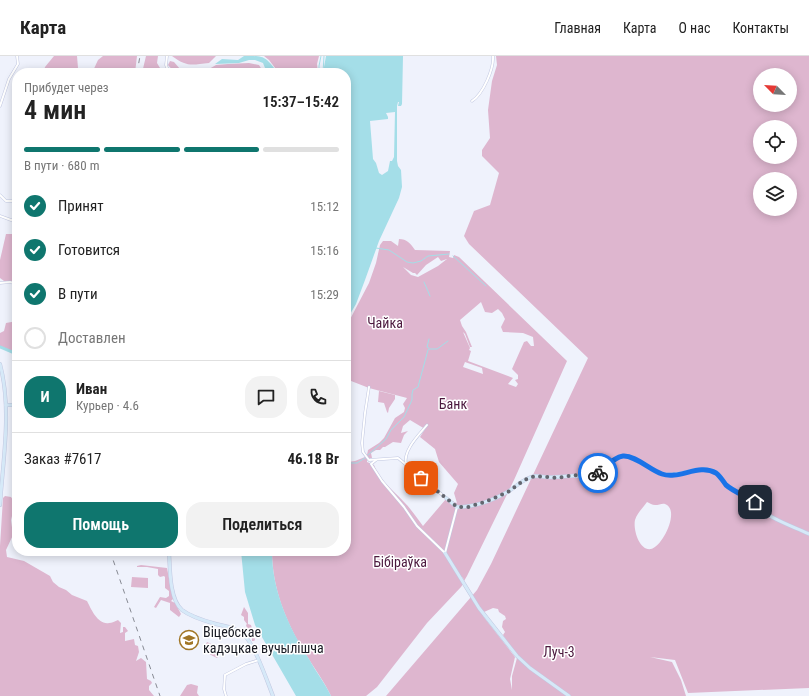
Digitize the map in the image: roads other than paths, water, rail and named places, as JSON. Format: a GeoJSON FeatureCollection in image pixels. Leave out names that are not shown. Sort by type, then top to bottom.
{"type":"FeatureCollection","features":[{"type":"Feature","properties":{"kind":"street"},"geometry":{"type":"LineString","coordinates":[[16,68],[18,64],[17,56]]}},
{"type":"Feature","properties":{"kind":"street"},"geometry":{"type":"LineString","coordinates":[[167,68],[166,65],[168,56]]}},
{"type":"Feature","properties":{"kind":"street"},"geometry":{"type":"LineString","coordinates":[[472,101],[476,99],[490,75],[493,56]]}},
{"type":"Feature","properties":{"kind":"street"},"geometry":{"type":"LineString","coordinates":[[0,106],[12,74]]}},
{"type":"Feature","properties":{"kind":"street"},"geometry":{"type":"LineString","coordinates":[[0,195],[6,201],[12,201]]}},
{"type":"Feature","properties":{"kind":"street"},"geometry":{"type":"LineString","coordinates":[[0,216],[12,220]]}},
{"type":"Feature","properties":{"kind":"street"},"geometry":{"type":"LineString","coordinates":[[0,283],[12,283]]}},
{"type":"Feature","properties":{"kind":"street"},"geometry":{"type":"LineString","coordinates":[[0,364],[4,383],[6,405],[1,463],[0,505]]}},
{"type":"Feature","properties":{"kind":"street"},"geometry":{"type":"LineString","coordinates":[[369,387],[362,437],[363,452],[382,481],[404,507],[417,526],[445,553],[479,608],[517,656],[530,668],[569,696]]}},
{"type":"Feature","properties":{"kind":"street"},"geometry":{"type":"LineString","coordinates":[[6,405],[12,405]]}},
{"type":"Feature","properties":{"kind":"street"},"geometry":{"type":"LineString","coordinates":[[406,465],[405,461],[409,449],[427,425]]}},
{"type":"Feature","properties":{"kind":"street"},"geometry":{"type":"LineString","coordinates":[[369,460],[398,458],[457,507],[468,507],[485,502],[508,492],[524,480],[535,476],[558,478],[573,475],[589,477],[600,473],[619,457],[626,456],[631,457],[651,469],[663,474],[673,475],[700,470],[715,472],[727,485],[755,502],[764,512],[787,525],[809,534]]}},
{"type":"Feature","properties":{"kind":"street"},"geometry":{"type":"LineString","coordinates":[[372,464],[376,460]]}},
{"type":"Feature","properties":{"kind":"street"},"geometry":{"type":"LineString","coordinates":[[445,553],[457,507]]}},
{"type":"Feature","properties":{"kind":"street"},"geometry":{"type":"LineString","coordinates":[[170,556],[174,598],[180,608],[209,622],[238,630],[243,633],[259,660],[273,696]]}},
{"type":"Feature","properties":{"kind":"street"},"geometry":{"type":"LineString","coordinates":[[226,696],[224,689],[225,675],[246,664],[259,660]]}},
{"type":"Feature","properties":{"kind":"water"},"geometry":{"type":"Polygon","coordinates":[[[244,56],[261,57],[267,60],[274,68],[265,68],[263,63],[255,60],[239,63],[215,64],[222,59],[238,60],[244,56]]]}},
{"type":"Feature","properties":{"kind":"water"},"geometry":{"type":"Polygon","coordinates":[[[326,56],[403,56],[402,104],[401,106],[398,106],[398,102],[397,106],[397,161],[401,170],[402,187],[399,198],[379,241],[356,304],[351,312],[351,68],[324,68],[326,56]],[[395,112],[386,113],[388,119],[370,121],[373,159],[379,173],[382,175],[388,171],[390,161],[392,161],[394,157],[395,112]]]}},
{"type":"Feature","properties":{"kind":"water"},"geometry":{"type":"Polygon","coordinates":[[[241,556],[272,556],[278,594],[288,621],[294,634],[331,696],[296,696],[255,625],[245,592],[241,556]]]}},
{"type":"Feature","properties":{"kind":"waterway"},"geometry":{"type":"LineString","coordinates":[[319,68],[321,56]]}},
{"type":"Feature","properties":{"kind":"waterway"},"geometry":{"type":"LineString","coordinates":[[323,68],[324,56]]}},
{"type":"Feature","properties":{"kind":"waterway"},"geometry":{"type":"LineString","coordinates":[[376,248],[389,250],[407,262],[413,263],[421,261],[428,256],[449,254]]}},
{"type":"Feature","properties":{"kind":"waterway"},"geometry":{"type":"LineString","coordinates":[[453,256],[486,286]]}},
{"type":"Feature","properties":{"kind":"waterway"},"geometry":{"type":"LineString","coordinates":[[424,282],[430,296]]}},
{"type":"Feature","properties":{"kind":"waterway"},"geometry":{"type":"LineString","coordinates":[[429,339],[427,347],[429,348]]}},
{"type":"Feature","properties":{"kind":"waterway"},"geometry":{"type":"LineString","coordinates":[[368,455],[386,439],[391,430],[404,417],[412,400],[413,390],[418,387],[428,350],[437,349],[448,341]]}},
{"type":"Feature","properties":{"kind":"waterway"},"geometry":{"type":"LineString","coordinates":[[0,347],[12,352]]}},
{"type":"Feature","properties":{"kind":"waterway"},"geometry":{"type":"LineString","coordinates":[[351,463],[357,463],[365,458]]}},
{"type":"Feature","properties":{"kind":"railway"},"geometry":{"type":"LineString","coordinates":[[138,68],[140,56]]}},
{"type":"Feature","properties":{"kind":"railway"},"geometry":{"type":"LineString","coordinates":[[112,556],[160,696]]}},
{"type":"Feature","properties":{"kind":"place","name":"Віцебскае кадэцкае вучылішча"},"geometry":{"type":"Point","coordinates":[189,640]}},
{"type":"Feature","properties":{"kind":"park label","name":"Чайка"},"geometry":{"type":"Point","coordinates":[385,323]}},
{"type":"Feature","properties":{"kind":"park label","name":"Банк"},"geometry":{"type":"Point","coordinates":[453,404]}},
{"type":"Feature","properties":{"kind":"park label","name":"Бібіраўка"},"geometry":{"type":"Point","coordinates":[400,562]}},
{"type":"Feature","properties":{"kind":"park label","name":"Луч-3"},"geometry":{"type":"Point","coordinates":[559,652]}}]}
